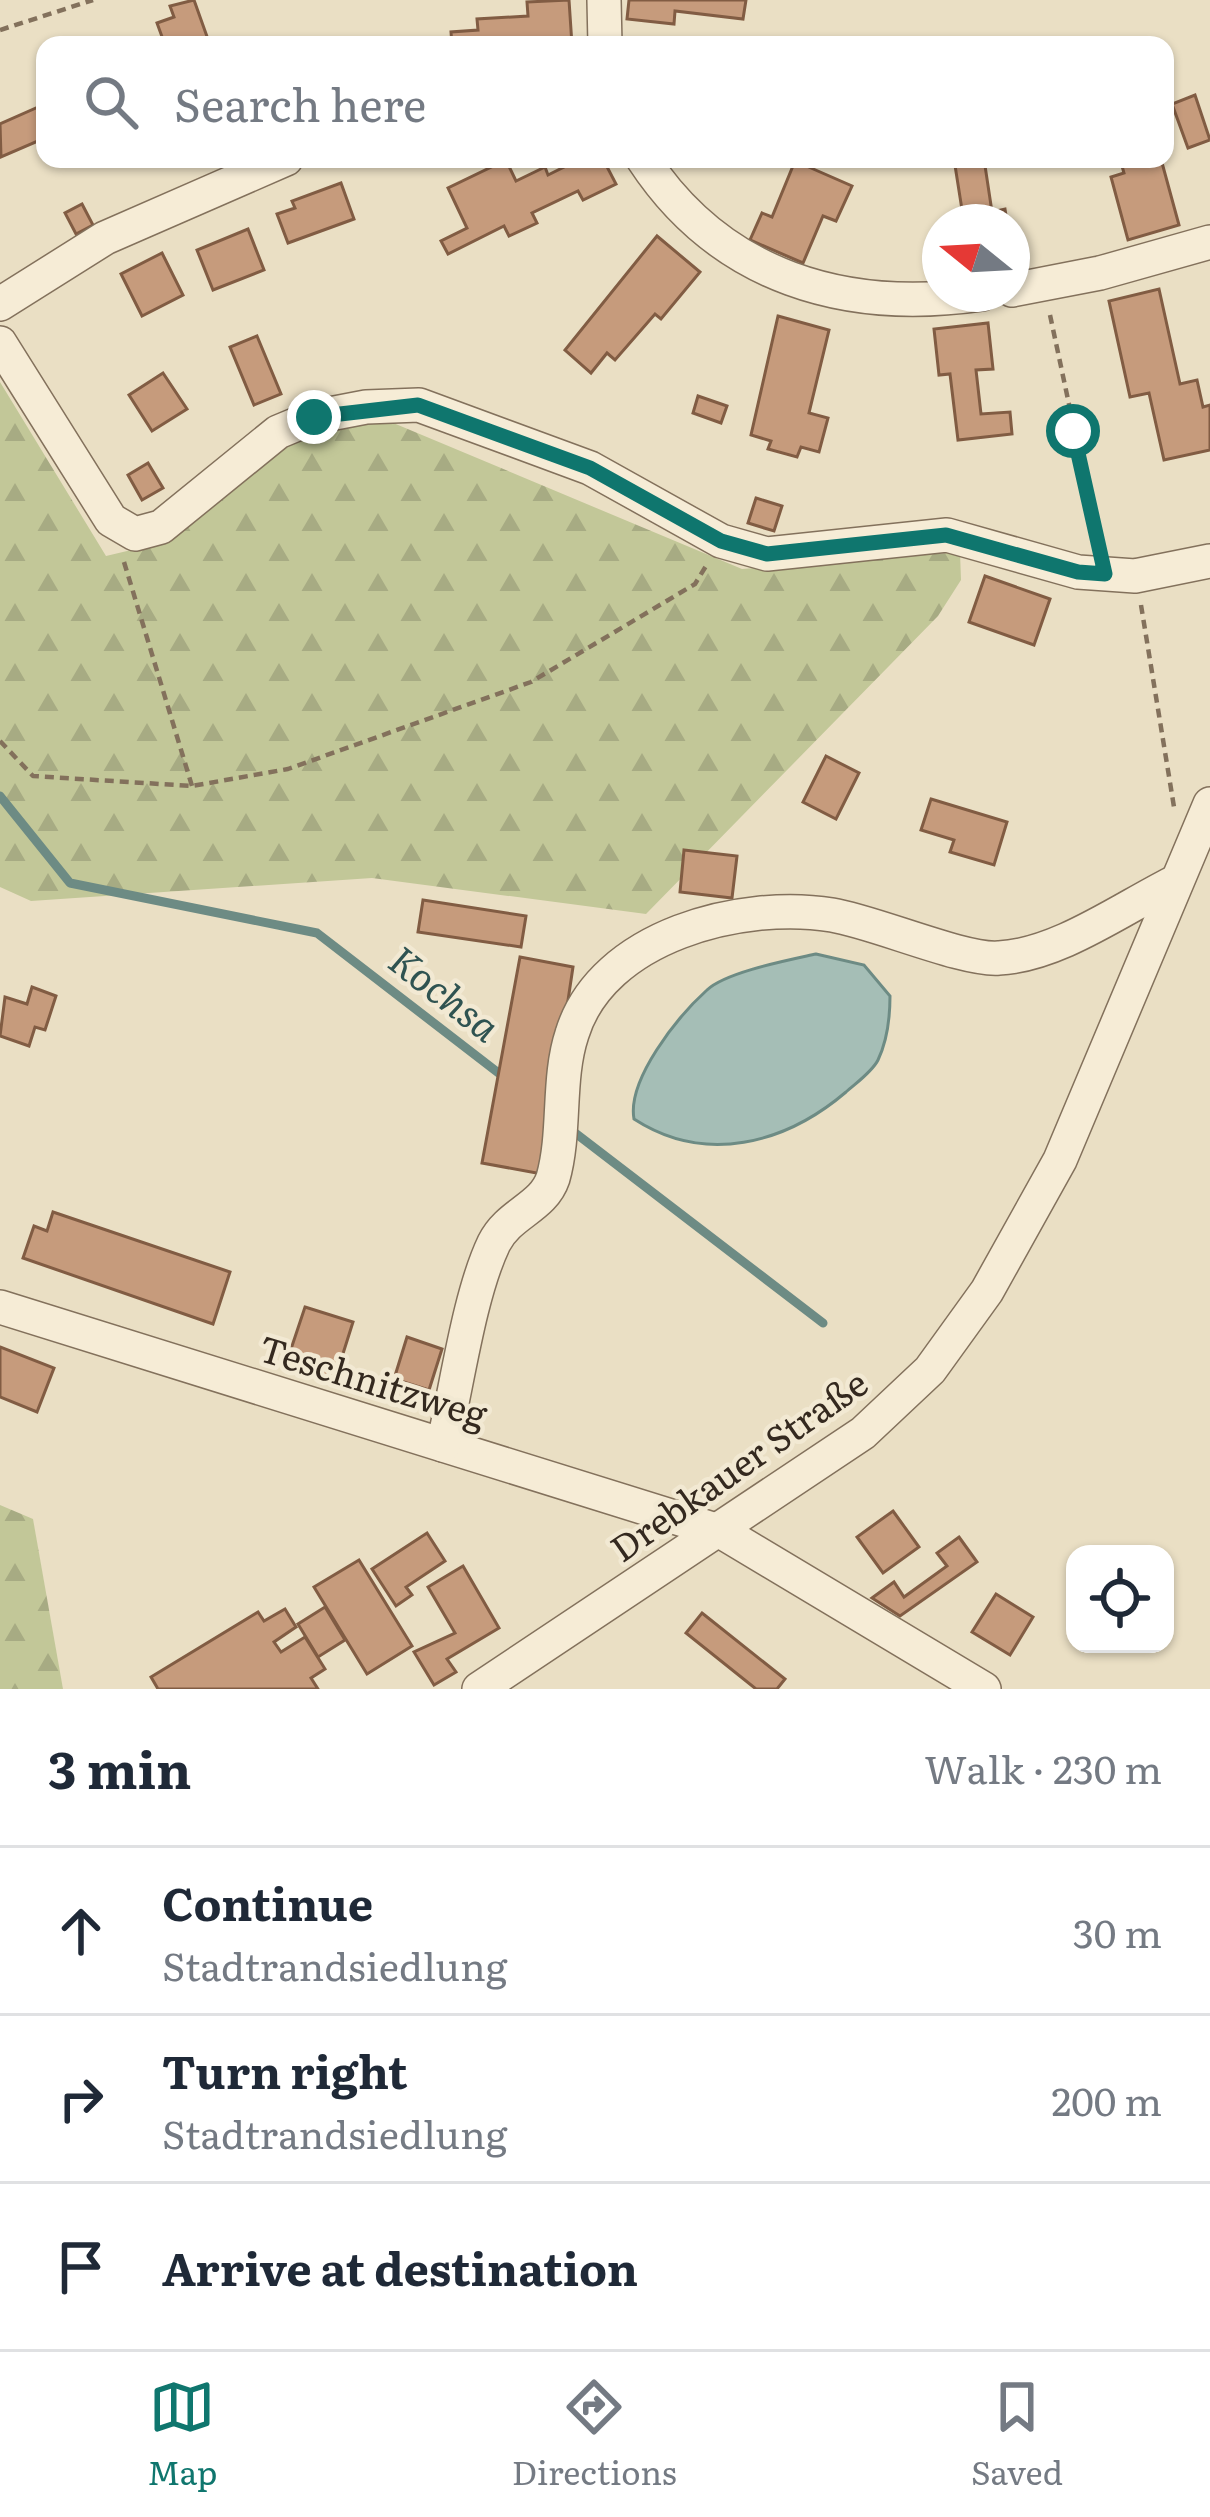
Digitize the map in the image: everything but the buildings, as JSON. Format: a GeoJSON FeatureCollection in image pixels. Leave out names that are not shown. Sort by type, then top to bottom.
{"type":"FeatureCollection","features":[{"type":"Feature","properties":{"kind":"street"},"geometry":{"type":"LineString","coordinates":[[604,0],[605,36]]}},
{"type":"Feature","properties":{"kind":"street"},"geometry":{"type":"LineString","coordinates":[[0,304],[106,238],[265,168]]}},
{"type":"Feature","properties":{"kind":"street"},"geometry":{"type":"LineString","coordinates":[[652,168],[708,235],[776,275],[821,291],[873,299],[922,297]]}},
{"type":"Feature","properties":{"kind":"street"},"geometry":{"type":"LineString","coordinates":[[1030,287],[1210,242]]}},
{"type":"Feature","properties":{"kind":"street"},"geometry":{"type":"LineString","coordinates":[[0,343],[111,520],[135,535],[161,527],[278,432],[314,417],[418,405],[590,468],[721,541],[767,554],[946,535],[1078,572],[1120,575],[1210,561]]}},
{"type":"Feature","properties":{"kind":"street","name":"Drebkauer Straße"},"geometry":{"type":"LineString","coordinates":[[478,1689],[722,1532],[863,1433],[930,1370],[987,1291],[1060,1160],[1210,804]]}},
{"type":"Feature","properties":{"kind":"street"},"geometry":{"type":"LineString","coordinates":[[442,1445],[489,1254],[505,1221],[536,1204],[552,1181],[572,1032],[602,985],[644,949],[675,931],[762,911],[832,915],[996,959],[1040,949],[1178,872]]}},
{"type":"Feature","properties":{"kind":"street","name":"Teschnitzweg"},"geometry":{"type":"LineString","coordinates":[[0,1307],[722,1532],[984,1689]]}},
{"type":"Feature","properties":{"kind":"path"},"geometry":{"type":"LineString","coordinates":[[0,29],[93,0]]}},
{"type":"Feature","properties":{"kind":"path"},"geometry":{"type":"LineString","coordinates":[[1030,293],[1120,575],[1178,872]]}},
{"type":"Feature","properties":{"kind":"path"},"geometry":{"type":"LineString","coordinates":[[111,520],[192,786]]}},
{"type":"Feature","properties":{"kind":"path"},"geometry":{"type":"LineString","coordinates":[[0,741],[34,776],[192,786],[288,770],[531,682],[695,584],[721,541]]}},
{"type":"Feature","properties":{"kind":"green space"},"geometry":{"type":"Polygon","coordinates":[[[0,382],[106,556],[165,542],[286,435],[367,412],[742,569],[960,552],[961,580],[938,616],[646,914],[372,878],[31,901],[0,887],[0,382]]]}},
{"type":"Feature","properties":{"kind":"green space"},"geometry":{"type":"Polygon","coordinates":[[[0,1505],[33,1519],[63,1689],[0,1689],[0,1505]]]}},
{"type":"Feature","properties":{"kind":"water"},"geometry":{"type":"Polygon","coordinates":[[[816,954],[864,965],[890,996],[884,1044],[864,1077],[797,1125],[744,1142],[688,1142],[634,1119],[638,1086],[646,1068],[669,1032],[707,990],[743,972],[816,954]]]}},
{"type":"Feature","properties":{"kind":"waterway","name":"Kochsa"},"geometry":{"type":"LineString","coordinates":[[0,796],[70,883],[317,933],[505,1078]]}},
{"type":"Feature","properties":{"kind":"waterway","name":"Kochsa"},"geometry":{"type":"LineString","coordinates":[[570,1129],[823,1323]]}},
{"type":"Feature","properties":{"kind":"route"},"geometry":{"type":"LineString","coordinates":[[314,417],[366,407],[418,405],[590,468],[721,541],[767,554],[946,535],[1078,572],[1105,574],[1073,431]]}}]}
